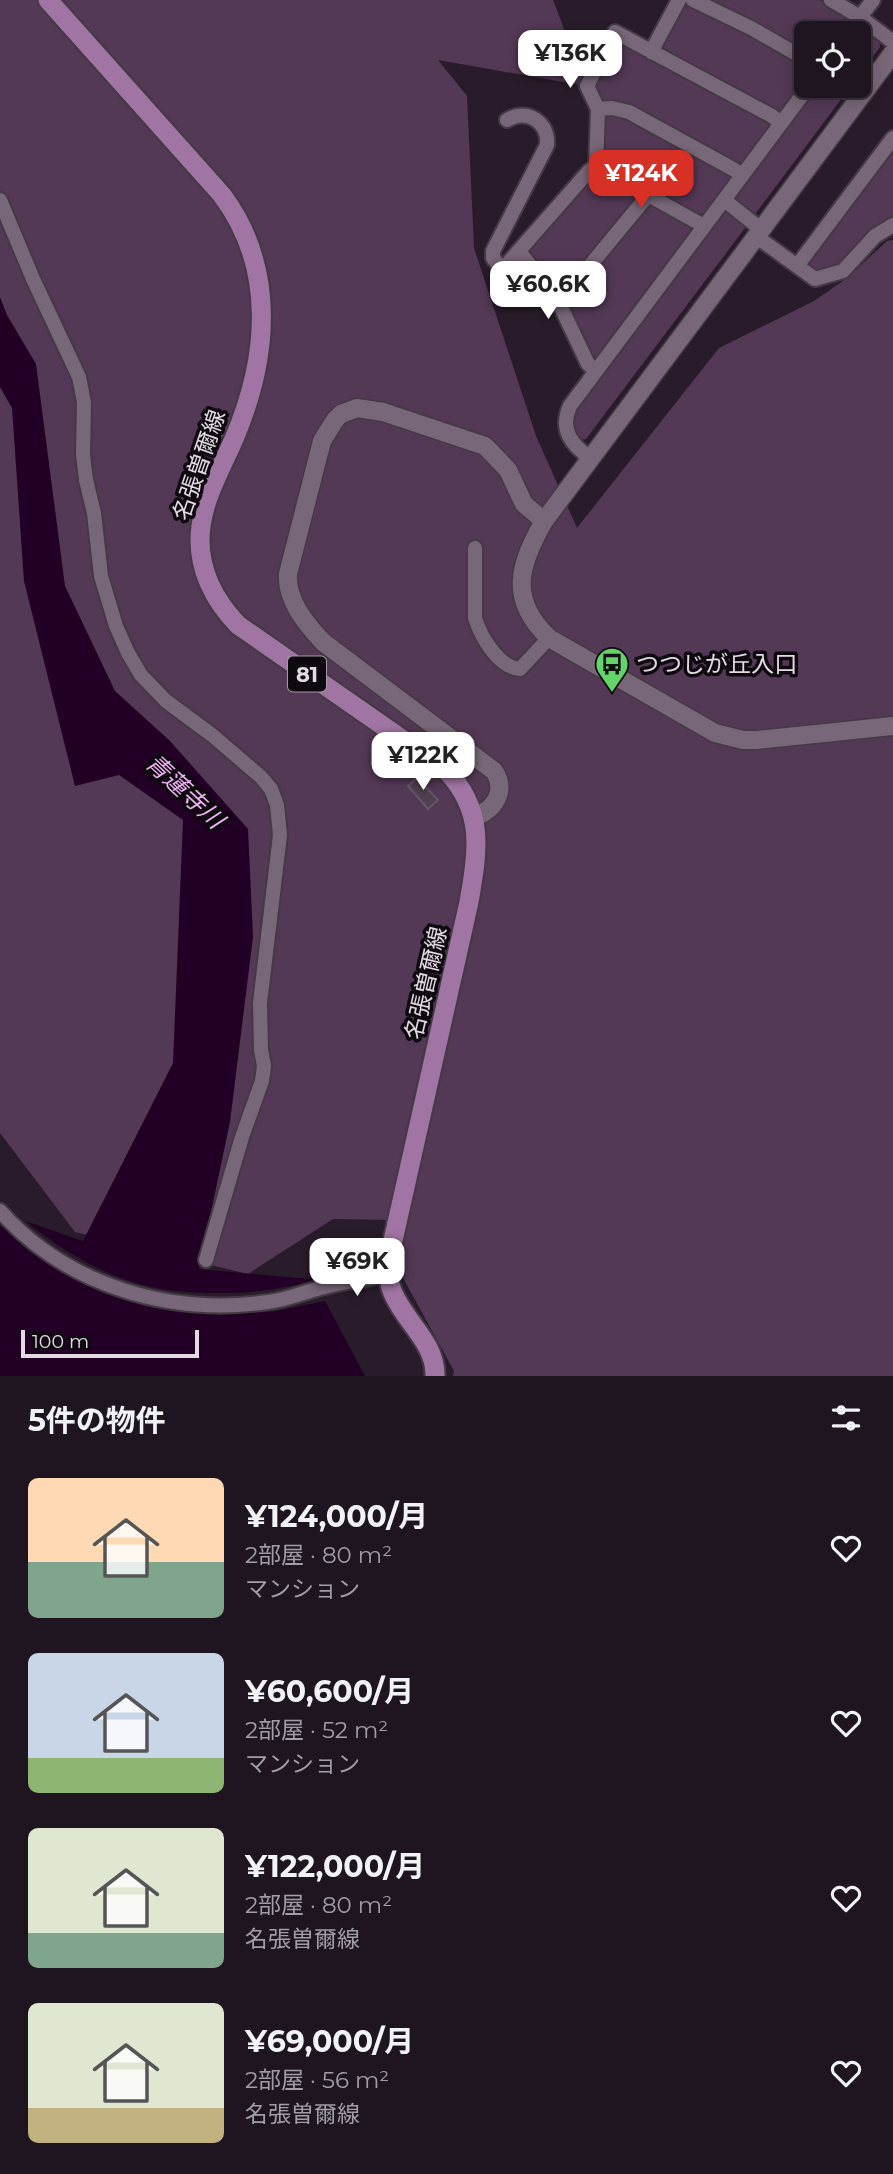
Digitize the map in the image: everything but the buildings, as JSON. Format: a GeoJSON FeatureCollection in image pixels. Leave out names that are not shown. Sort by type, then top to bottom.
{"type":"FeatureCollection","features":[{"type":"Feature","properties":{"kind":"main road","name":"名張曽爾線"},"geometry":{"type":"LineString","coordinates":[[48,0],[222,195],[237,217],[254,263],[262,307],[258,364],[237,432],[204,510],[200,538],[205,575],[216,598],[244,629],[438,764],[456,780],[475,817],[477,842],[469,902],[390,1254],[388,1275]]}},
{"type":"Feature","properties":{"kind":"main road"},"geometry":{"type":"LineString","coordinates":[[388,1275],[393,1293],[435,1362],[435,1376]]}},
{"type":"Feature","properties":{"kind":"street"},"geometry":{"type":"LineString","coordinates":[[651,52],[679,0]]}},
{"type":"Feature","properties":{"kind":"street"},"geometry":{"type":"LineString","coordinates":[[693,0],[794,53]]}},
{"type":"Feature","properties":{"kind":"street"},"geometry":{"type":"LineString","coordinates":[[831,0],[893,42]]}},
{"type":"Feature","properties":{"kind":"street"},"geometry":{"type":"LineString","coordinates":[[858,21],[873,0]]}},
{"type":"Feature","properties":{"kind":"street"},"geometry":{"type":"LineString","coordinates":[[596,166],[598,109],[587,86],[615,32],[781,123]]}},
{"type":"Feature","properties":{"kind":"street"},"geometry":{"type":"LineString","coordinates":[[893,54],[544,521],[526,557],[521,585],[528,611],[549,638],[699,725],[729,738],[757,740],[893,726]]}},
{"type":"Feature","properties":{"kind":"street"},"geometry":{"type":"LineString","coordinates":[[591,459],[570,441],[566,423],[570,406],[800,98]]}},
{"type":"Feature","properties":{"kind":"street"},"geometry":{"type":"LineString","coordinates":[[598,109],[612,108],[629,112],[742,176]]}},
{"type":"Feature","properties":{"kind":"street"},"geometry":{"type":"LineString","coordinates":[[507,120],[518,115],[533,117],[543,125],[548,139],[493,251],[493,258],[502,270],[596,166]]}},
{"type":"Feature","properties":{"kind":"street"},"geometry":{"type":"LineString","coordinates":[[797,266],[893,138]]}},
{"type":"Feature","properties":{"kind":"street"},"geometry":{"type":"LineString","coordinates":[[596,166],[704,226]]}},
{"type":"Feature","properties":{"kind":"street"},"geometry":{"type":"LineString","coordinates":[[559,303],[649,194]]}},
{"type":"Feature","properties":{"kind":"street"},"geometry":{"type":"LineString","coordinates":[[0,200],[79,377],[84,402],[83,455],[94,513],[101,576],[116,626],[128,653],[141,675],[166,701],[222,743],[261,777],[271,789],[276,805],[280,835],[260,1003],[264,1066],[262,1081],[242,1137],[206,1260]]}},
{"type":"Feature","properties":{"kind":"street"},"geometry":{"type":"LineString","coordinates":[[728,203],[815,279],[843,271],[875,236],[893,225]]}},
{"type":"Feature","properties":{"kind":"street"},"geometry":{"type":"LineString","coordinates":[[519,251],[559,303],[588,364],[596,371]]}},
{"type":"Feature","properties":{"kind":"street"},"geometry":{"type":"LineString","coordinates":[[475,817],[483,814],[498,797],[499,779],[494,771],[323,642],[307,624],[288,591],[292,556],[322,441],[341,414],[357,408],[383,412],[485,446],[508,470],[524,504],[544,521]]}},
{"type":"Feature","properties":{"kind":"street"},"geometry":{"type":"LineString","coordinates":[[475,548],[475,618],[478,629],[490,647],[511,667],[520,669],[549,638]]}},
{"type":"Feature","properties":{"kind":"street"},"geometry":{"type":"LineString","coordinates":[[0,1211],[41,1249],[63,1263],[124,1292],[151,1298],[208,1306],[241,1305],[290,1299],[318,1289],[388,1275]]}},
{"type":"Feature","properties":{"kind":"shaded area"},"geometry":{"type":"Polygon","coordinates":[[[0,0],[553,0],[586,86],[438,60],[467,96],[474,248],[536,436],[577,528],[719,348],[814,301],[847,278],[887,241],[893,240],[893,1376],[453,1376],[454,1371],[402,1276],[394,1220],[333,1219],[248,1274],[75,1232],[0,1133],[0,0]]]}},
{"type":"Feature","properties":{"kind":"shaded area"},"geometry":{"type":"Polygon","coordinates":[[[709,0],[820,0],[846,15],[848,21],[794,21],[794,47],[709,0]]]}},
{"type":"Feature","properties":{"kind":"shaded area"},"geometry":{"type":"Polygon","coordinates":[[[690,5],[745,31],[794,59],[794,98],[785,109],[777,112],[664,51],[662,43],[681,6],[690,5]]]}},
{"type":"Feature","properties":{"kind":"shaded area"},"geometry":{"type":"Polygon","coordinates":[[[871,32],[879,38],[880,47],[871,59],[871,32]]]}},
{"type":"Feature","properties":{"kind":"shaded area"},"geometry":{"type":"Polygon","coordinates":[[[624,42],[768,121],[770,128],[746,162],[737,163],[599,97],[594,85],[614,45],[624,42]]]}},
{"type":"Feature","properties":{"kind":"shaded area"},"geometry":{"type":"Polygon","coordinates":[[[806,98],[842,98],[753,217],[730,199],[806,98]]]}},
{"type":"Feature","properties":{"kind":"shaded area"},"geometry":{"type":"Polygon","coordinates":[[[609,113],[625,116],[728,171],[731,181],[708,212],[698,215],[606,165],[603,159],[601,119],[609,113]]]}},
{"type":"Feature","properties":{"kind":"shaded area"},"geometry":{"type":"Polygon","coordinates":[[[893,148],[893,219],[871,231],[844,263],[823,272],[811,268],[809,258],[893,148]]]}},
{"type":"Feature","properties":{"kind":"shaded area"},"geometry":{"type":"Polygon","coordinates":[[[592,176],[600,176],[634,193],[637,202],[564,289],[556,288],[531,257],[530,247],[592,176]]]}},
{"type":"Feature","properties":{"kind":"shaded area"},"geometry":{"type":"Polygon","coordinates":[[[655,205],[692,224],[694,232],[600,357],[591,356],[568,309],[569,300],[647,206],[655,205]]]}},
{"type":"Feature","properties":{"kind":"shaded area"},"geometry":{"type":"Polygon","coordinates":[[[725,207],[748,224],[586,439],[579,440],[574,430],[574,410],[725,207]]]}},
{"type":"Feature","properties":{"kind":"water","name":"青蓮寺川"},"geometry":{"type":"Polygon","coordinates":[[[0,297],[7,315],[36,364],[65,586],[115,691],[170,741],[248,829],[253,937],[230,1122],[199,1269],[309,1279],[323,1275],[303,1283],[259,1291],[212,1293],[184,1292],[135,1283],[90,1264],[25,1221],[83,1241],[173,1063],[183,820],[119,775],[75,786],[24,581],[12,408],[0,387],[0,297]]]}},
{"type":"Feature","properties":{"kind":"water"},"geometry":{"type":"Polygon","coordinates":[[[0,1223],[34,1251],[81,1280],[152,1303],[219,1315],[276,1311],[325,1301],[365,1376],[0,1376],[0,1223]]]}},
{"type":"Feature","properties":{"kind":"place","name":"つつじが丘入口"},"geometry":{"type":"Point","coordinates":[612,694]}}]}
